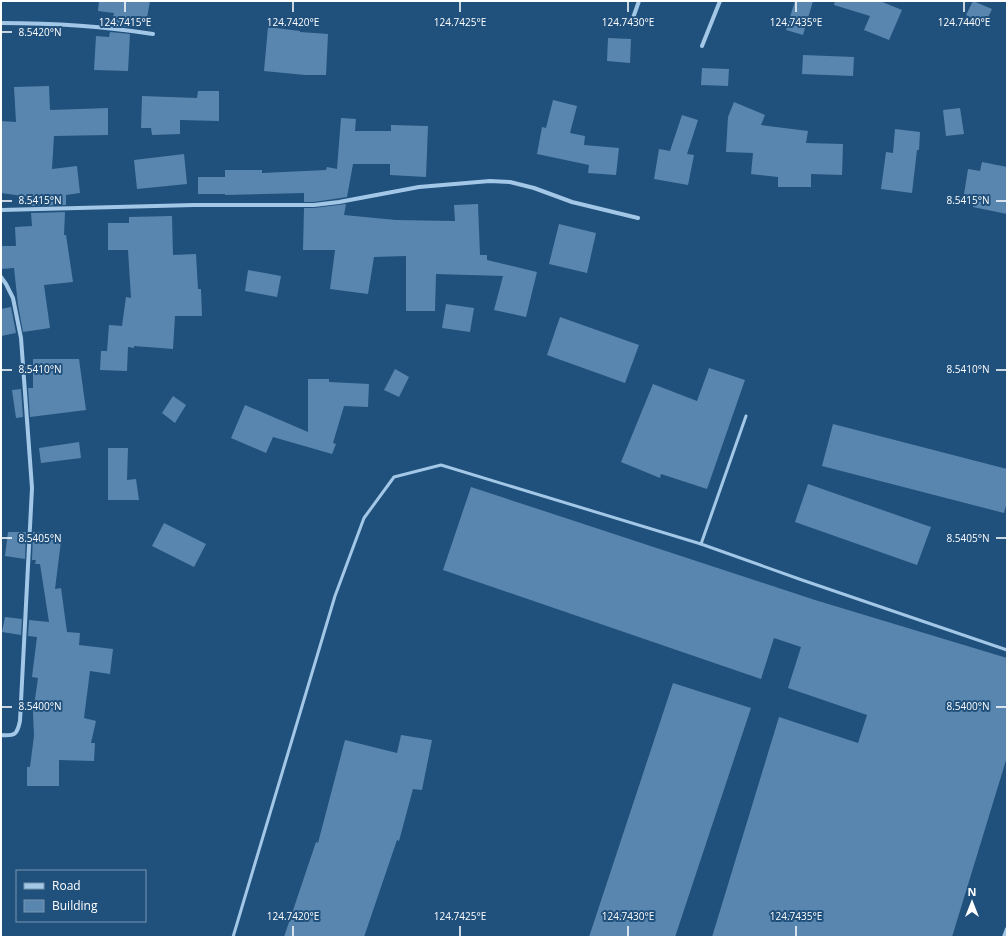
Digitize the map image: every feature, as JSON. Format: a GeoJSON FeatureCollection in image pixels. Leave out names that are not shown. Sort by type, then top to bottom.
{"type":"FeatureCollection","features":[{"type":"Feature","properties":{"kind":"street"},"geometry":{"type":"LineString","coordinates":[[633,18],[639,1]]}},
{"type":"Feature","properties":{"kind":"street"},"geometry":{"type":"LineString","coordinates":[[702,46],[720,1]]}},
{"type":"Feature","properties":{"kind":"street"},"geometry":{"type":"LineString","coordinates":[[1,23],[80,25],[117,28],[153,34]]}},
{"type":"Feature","properties":{"kind":"street"},"geometry":{"type":"LineString","coordinates":[[1,210],[194,205],[314,205],[339,202],[419,187],[490,181],[510,182],[534,188],[572,202],[638,218]]}},
{"type":"Feature","properties":{"kind":"street"},"geometry":{"type":"LineString","coordinates":[[1,277],[13,298],[21,338],[32,488],[20,721],[16,734],[10,736],[1,735]]}},
{"type":"Feature","properties":{"kind":"street"},"geometry":{"type":"LineString","coordinates":[[1004,937],[1007,929]]}},
{"type":"Feature","properties":{"kind":"lane"},"geometry":{"type":"LineString","coordinates":[[701,544],[746,416]]}},
{"type":"Feature","properties":{"kind":"lane"},"geometry":{"type":"LineString","coordinates":[[234,937],[335,596],[364,518],[394,476],[441,465],[701,544],[1007,650]]}},
{"type":"Feature","properties":{"kind":"building"},"geometry":{"type":"Polygon","coordinates":[[[99,1],[150,1],[147,18],[131,16],[131,27],[111,25],[114,13],[98,11],[99,1]]]}},
{"type":"Feature","properties":{"kind":"building"},"geometry":{"type":"Polygon","coordinates":[[[795,1],[813,1],[803,35],[786,30],[795,1]]]}},
{"type":"Feature","properties":{"kind":"building"},"geometry":{"type":"Polygon","coordinates":[[[835,1],[880,1],[902,10],[889,40],[864,30],[870,16],[834,5],[835,1]]]}},
{"type":"Feature","properties":{"kind":"building"},"geometry":{"type":"Polygon","coordinates":[[[973,1],[992,9],[985,24],[966,15],[973,1]]]}},
{"type":"Feature","properties":{"kind":"building"},"geometry":{"type":"Polygon","coordinates":[[[268,27],[300,32],[328,34],[326,75],[305,75],[264,71],[268,27]]]}},
{"type":"Feature","properties":{"kind":"building"},"geometry":{"type":"Polygon","coordinates":[[[110,32],[130,34],[128,71],[94,70],[96,36],[109,37],[110,32]]]}},
{"type":"Feature","properties":{"kind":"building"},"geometry":{"type":"Polygon","coordinates":[[[608,38],[631,39],[630,63],[607,61],[608,38]]]}},
{"type":"Feature","properties":{"kind":"building"},"geometry":{"type":"Polygon","coordinates":[[[803,55],[854,57],[853,76],[802,74],[803,55]]]}},
{"type":"Feature","properties":{"kind":"building"},"geometry":{"type":"Polygon","coordinates":[[[702,68],[729,69],[728,86],[701,85],[702,68]]]}},
{"type":"Feature","properties":{"kind":"building"},"geometry":{"type":"Polygon","coordinates":[[[49,86],[50,110],[108,108],[108,135],[54,136],[52,169],[77,166],[80,193],[66,195],[66,205],[31,206],[30,197],[1,193],[1,121],[16,122],[14,87],[49,86]]]}},
{"type":"Feature","properties":{"kind":"building"},"geometry":{"type":"Polygon","coordinates":[[[198,91],[219,91],[219,121],[180,120],[180,134],[152,135],[151,128],[141,128],[142,96],[197,98],[198,91]]]}},
{"type":"Feature","properties":{"kind":"building"},"geometry":{"type":"Polygon","coordinates":[[[553,100],[577,106],[570,133],[585,136],[584,145],[619,148],[616,175],[588,173],[589,165],[537,154],[542,127],[546,128],[553,100]]]}},
{"type":"Feature","properties":{"kind":"building"},"geometry":{"type":"Polygon","coordinates":[[[734,102],[765,115],[761,125],[808,131],[806,143],[843,144],[842,175],[811,174],[811,187],[778,187],[778,177],[751,174],[753,153],[726,152],[728,117],[734,102]]]}},
{"type":"Feature","properties":{"kind":"building"},"geometry":{"type":"Polygon","coordinates":[[[960,108],[964,134],[946,136],[943,110],[960,108]]]}},
{"type":"Feature","properties":{"kind":"building"},"geometry":{"type":"Polygon","coordinates":[[[682,115],[698,120],[687,154],[694,155],[688,185],[654,179],[659,149],[670,151],[682,115]]]}},
{"type":"Feature","properties":{"kind":"building"},"geometry":{"type":"Polygon","coordinates":[[[341,118],[356,119],[355,131],[391,131],[391,125],[428,126],[426,177],[390,175],[390,164],[353,164],[347,197],[304,202],[304,193],[225,195],[198,194],[198,177],[225,177],[225,170],[262,170],[262,173],[326,170],[327,167],[337,169],[341,118]]]}},
{"type":"Feature","properties":{"kind":"building"},"geometry":{"type":"Polygon","coordinates":[[[895,129],[920,132],[919,150],[917,150],[912,193],[881,189],[886,152],[893,153],[895,129]]]}},
{"type":"Feature","properties":{"kind":"building"},"geometry":{"type":"Polygon","coordinates":[[[184,154],[187,184],[137,189],[134,160],[184,154]]]}},
{"type":"Feature","properties":{"kind":"building"},"geometry":{"type":"Polygon","coordinates":[[[982,162],[1007,167],[1007,214],[973,207],[975,196],[964,194],[968,169],[980,171],[982,162]]]}},
{"type":"Feature","properties":{"kind":"building"},"geometry":{"type":"Polygon","coordinates":[[[346,204],[344,215],[396,220],[455,221],[454,205],[478,204],[480,255],[487,255],[487,260],[537,272],[526,317],[494,310],[503,276],[436,274],[435,311],[406,311],[406,256],[374,257],[368,294],[330,289],[335,250],[303,250],[304,208],[346,204]]]}},
{"type":"Feature","properties":{"kind":"building"},"geometry":{"type":"Polygon","coordinates":[[[65,212],[64,235],[66,235],[73,282],[44,285],[50,328],[23,332],[14,268],[1,269],[1,246],[16,246],[15,227],[32,226],[31,213],[65,212]]]}},
{"type":"Feature","properties":{"kind":"building"},"geometry":{"type":"Polygon","coordinates":[[[172,216],[173,255],[196,254],[198,289],[201,289],[202,316],[175,316],[173,349],[134,346],[134,348],[128,347],[127,371],[100,370],[101,351],[107,351],[109,325],[122,326],[126,297],[131,298],[128,250],[108,250],[108,223],[129,223],[129,217],[172,216]]]}},
{"type":"Feature","properties":{"kind":"building"},"geometry":{"type":"Polygon","coordinates":[[[559,224],[596,233],[587,273],[549,264],[559,224]]]}},
{"type":"Feature","properties":{"kind":"building"},"geometry":{"type":"Polygon","coordinates":[[[248,270],[281,276],[277,297],[245,291],[248,270]]]}},
{"type":"Feature","properties":{"kind":"building"},"geometry":{"type":"Polygon","coordinates":[[[446,304],[474,308],[470,332],[442,328],[446,304]]]}},
{"type":"Feature","properties":{"kind":"building"},"geometry":{"type":"Polygon","coordinates":[[[11,307],[16,333],[1,336],[1,309],[11,307]]]}},
{"type":"Feature","properties":{"kind":"building"},"geometry":{"type":"Polygon","coordinates":[[[560,317],[639,345],[625,383],[547,355],[560,317]]]}},
{"type":"Feature","properties":{"kind":"building"},"geometry":{"type":"Polygon","coordinates":[[[33,359],[79,359],[86,410],[30,417],[28,388],[33,388],[33,359]]]}},
{"type":"Feature","properties":{"kind":"building"},"geometry":{"type":"Polygon","coordinates":[[[709,368],[745,380],[707,489],[661,474],[660,478],[621,462],[653,384],[697,401],[709,368]]]}},
{"type":"Feature","properties":{"kind":"building"},"geometry":{"type":"Polygon","coordinates":[[[395,369],[409,377],[399,397],[384,390],[395,369]]]}},
{"type":"Feature","properties":{"kind":"building"},"geometry":{"type":"Polygon","coordinates":[[[308,379],[329,379],[329,382],[369,384],[368,407],[344,406],[333,443],[336,444],[332,454],[273,437],[266,453],[231,438],[245,405],[308,432],[308,379]]]}},
{"type":"Feature","properties":{"kind":"building"},"geometry":{"type":"Polygon","coordinates":[[[21,389],[23,417],[16,418],[12,390],[21,389]]]}},
{"type":"Feature","properties":{"kind":"building"},"geometry":{"type":"Polygon","coordinates":[[[173,396],[186,405],[175,423],[162,413],[173,396]]]}},
{"type":"Feature","properties":{"kind":"building"},"geometry":{"type":"Polygon","coordinates":[[[833,424],[1007,469],[1007,502],[1004,513],[822,466],[833,424]]]}},
{"type":"Feature","properties":{"kind":"building"},"geometry":{"type":"Polygon","coordinates":[[[79,442],[81,458],[41,463],[39,448],[79,442]]]}},
{"type":"Feature","properties":{"kind":"building"},"geometry":{"type":"Polygon","coordinates":[[[108,448],[128,448],[127,480],[136,479],[139,500],[108,500],[108,448]]]}},
{"type":"Feature","properties":{"kind":"building"},"geometry":{"type":"Polygon","coordinates":[[[808,484],[931,527],[917,565],[795,522],[808,484]]]}},
{"type":"Feature","properties":{"kind":"building"},"geometry":{"type":"Polygon","coordinates":[[[471,487],[815,600],[1007,658],[1007,757],[952,937],[712,937],[779,717],[858,743],[867,715],[788,688],[801,647],[774,638],[761,679],[443,570],[471,487]]]}},
{"type":"Feature","properties":{"kind":"building"},"geometry":{"type":"Polygon","coordinates":[[[164,523],[206,544],[194,567],[152,546],[164,523]]]}},
{"type":"Feature","properties":{"kind":"building"},"geometry":{"type":"Polygon","coordinates":[[[8,532],[26,532],[25,559],[5,556],[8,532]]]}},
{"type":"Feature","properties":{"kind":"building"},"geometry":{"type":"Polygon","coordinates":[[[33,532],[62,533],[55,589],[61,588],[67,632],[80,633],[79,645],[113,649],[110,674],[90,671],[84,718],[96,721],[91,743],[95,743],[94,761],[59,760],[59,786],[27,786],[27,767],[30,767],[34,736],[33,713],[38,678],[32,677],[37,637],[28,636],[29,620],[49,622],[40,564],[35,564],[36,560],[32,560],[33,532]]]}},
{"type":"Feature","properties":{"kind":"building"},"geometry":{"type":"Polygon","coordinates":[[[5,617],[22,619],[21,635],[2,632],[5,617]]]}},
{"type":"Feature","properties":{"kind":"building"},"geometry":{"type":"Polygon","coordinates":[[[673,683],[751,708],[675,937],[589,937],[673,683]]]}},
{"type":"Feature","properties":{"kind":"building"},"geometry":{"type":"Polygon","coordinates":[[[401,735],[432,740],[422,790],[413,789],[399,841],[397,840],[364,937],[284,937],[316,842],[318,843],[345,740],[397,753],[401,735]]]}}]}
